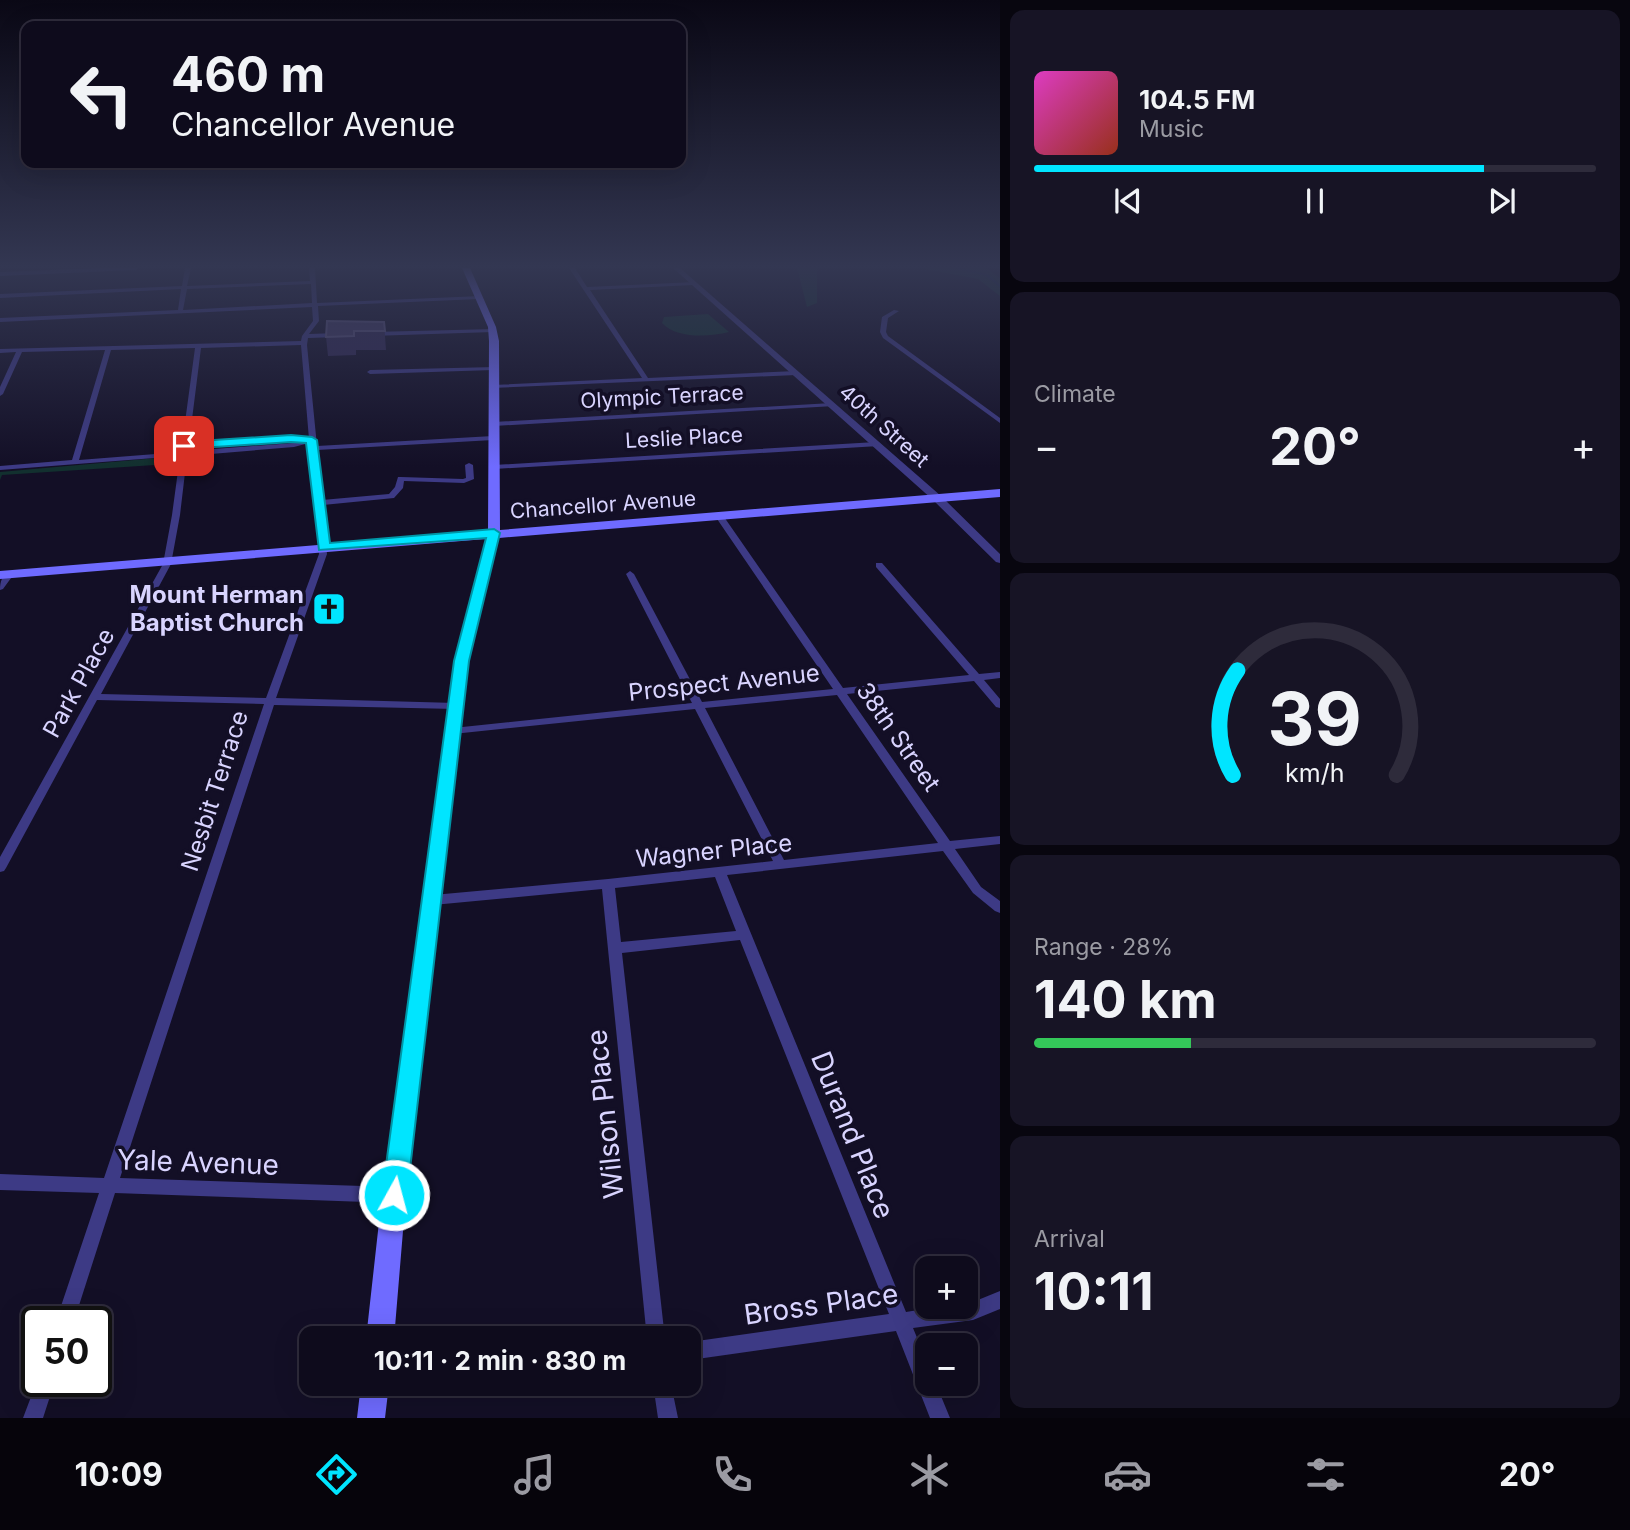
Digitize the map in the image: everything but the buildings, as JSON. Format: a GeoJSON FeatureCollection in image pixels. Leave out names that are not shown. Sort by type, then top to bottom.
{"type":"FeatureCollection","features":[{"type":"Feature","properties":{"kind":"main road"},"geometry":{"type":"LineString","coordinates":[[381,1326],[394,1195],[461,661],[494,533],[493,334]]}},
{"type":"Feature","properties":{"kind":"main road","name":"Chancellor Avenue"},"geometry":{"type":"LineString","coordinates":[[5,574],[1000,493]]}},
{"type":"Feature","properties":{"kind":"main road"},"geometry":{"type":"LineString","coordinates":[[371,1418],[374,1396]]}},
{"type":"Feature","properties":{"kind":"street","name":"Nesbit Terrace"},"geometry":{"type":"LineString","coordinates":[[70,1306],[270,701],[323,557],[305,339],[309,334]]}},
{"type":"Feature","properties":{"kind":"street"},"geometry":{"type":"LineString","coordinates":[[616,334],[646,380]]}},
{"type":"Feature","properties":{"kind":"street","name":"40th Street"},"geometry":{"type":"LineString","coordinates":[[752,334],[937,498],[1000,560]]}},
{"type":"Feature","properties":{"kind":"street"},"geometry":{"type":"LineString","coordinates":[[884,334],[1000,421]]}},
{"type":"Feature","properties":{"kind":"street"},"geometry":{"type":"LineString","coordinates":[[0,351],[198,345],[347,335]]}},
{"type":"Feature","properties":{"kind":"street","name":"Park Place"},"geometry":{"type":"LineString","coordinates":[[0,868],[169,559],[198,345]]}},
{"type":"Feature","properties":{"kind":"street"},"geometry":{"type":"LineString","coordinates":[[75,463],[109,348]]}},
{"type":"Feature","properties":{"kind":"street"},"geometry":{"type":"LineString","coordinates":[[0,394],[20,350]]}},
{"type":"Feature","properties":{"kind":"street"},"geometry":{"type":"LineString","coordinates":[[370,372],[494,368]]}},
{"type":"Feature","properties":{"kind":"street"},"geometry":{"type":"LineString","coordinates":[[494,387],[796,373]]}},
{"type":"Feature","properties":{"kind":"street","name":"Olympic Terrace"},"geometry":{"type":"LineString","coordinates":[[494,424],[832,405]]}},
{"type":"Feature","properties":{"kind":"street"},"geometry":{"type":"LineString","coordinates":[[0,468],[75,463],[184,449],[493,438]]}},
{"type":"Feature","properties":{"kind":"street","name":"Leslie Place"},"geometry":{"type":"LineString","coordinates":[[494,467],[876,444]]}},
{"type":"Feature","properties":{"kind":"street"},"geometry":{"type":"LineString","coordinates":[[318,503],[391,496],[400,488],[401,479],[470,480],[469,465]]}},
{"type":"Feature","properties":{"kind":"street","name":"38th Street"},"geometry":{"type":"LineString","coordinates":[[719,516],[977,890],[1000,908]]}},
{"type":"Feature","properties":{"kind":"street"},"geometry":{"type":"LineString","coordinates":[[879,565],[1000,705]]}},
{"type":"Feature","properties":{"kind":"street"},"geometry":{"type":"LineString","coordinates":[[0,587],[5,574]]}},
{"type":"Feature","properties":{"kind":"street"},"geometry":{"type":"LineString","coordinates":[[630,574],[781,865]]}},
{"type":"Feature","properties":{"kind":"street","name":"Prospect Avenue"},"geometry":{"type":"LineString","coordinates":[[453,731],[1000,675]]}},
{"type":"Feature","properties":{"kind":"street"},"geometry":{"type":"LineString","coordinates":[[95,698],[456,706]]}},
{"type":"Feature","properties":{"kind":"street","name":"Wagner Place"},"geometry":{"type":"LineString","coordinates":[[433,900],[608,884],[1000,840]]}},
{"type":"Feature","properties":{"kind":"street","name":"Durand Place"},"geometry":{"type":"LineString","coordinates":[[719,872],[940,1418]]}},
{"type":"Feature","properties":{"kind":"street","name":"Wilson Place"},"geometry":{"type":"LineString","coordinates":[[608,884],[655,1326]]}},
{"type":"Feature","properties":{"kind":"street"},"geometry":{"type":"LineString","coordinates":[[616,948],[743,935]]}},
{"type":"Feature","properties":{"kind":"street","name":"Yale Avenue"},"geometry":{"type":"LineString","coordinates":[[0,1182],[394,1195]]}},
{"type":"Feature","properties":{"kind":"street","name":"Bross Place"},"geometry":{"type":"LineString","coordinates":[[701,1349],[973,1311],[1000,1300]]}},
{"type":"Feature","properties":{"kind":"street"},"geometry":{"type":"LineString","coordinates":[[664,1396],[668,1418]]}},
{"type":"Feature","properties":{"kind":"street"},"geometry":{"type":"LineString","coordinates":[[33,1418],[40,1397]]}},
{"type":"Feature","properties":{"kind":"green space"},"geometry":{"type":"Polygon","coordinates":[[[157,458],[167,460],[155,465],[2,475],[0,480],[0,472],[157,458]]]}},
{"type":"Feature","properties":{"kind":"place","name":"Mount Herman Baptist Church"},"geometry":{"type":"Point","coordinates":[329,609]}},
{"type":"Feature","properties":{"kind":"route"},"geometry":{"type":"LineString","coordinates":[[184,446],[291,438],[312,440],[324,547],[494,533],[461,661],[394,1195]]}}]}
